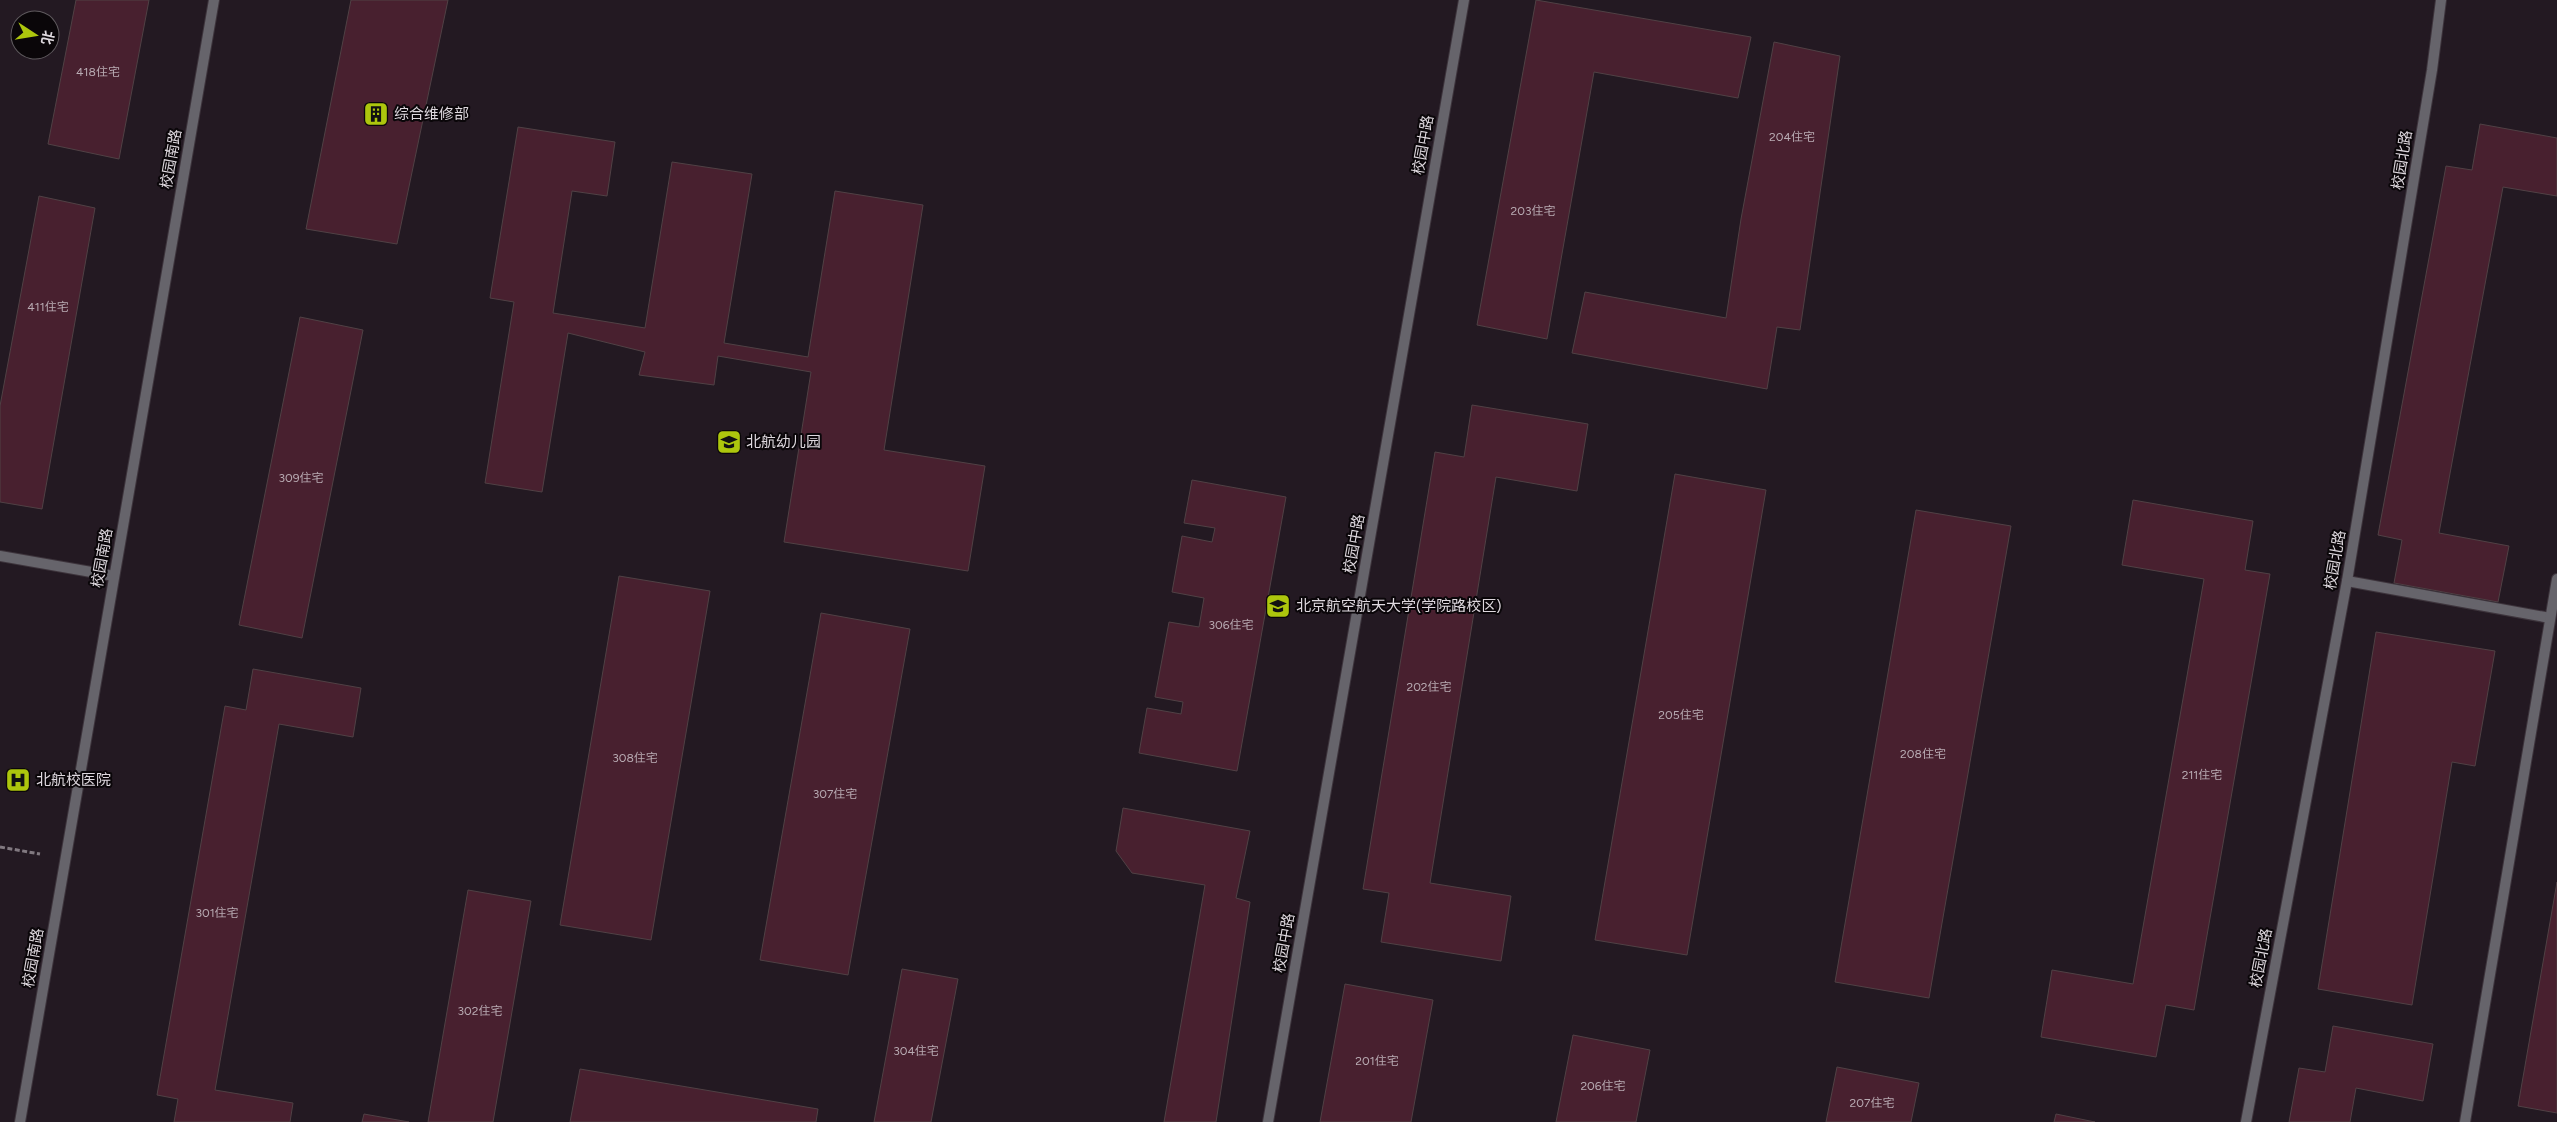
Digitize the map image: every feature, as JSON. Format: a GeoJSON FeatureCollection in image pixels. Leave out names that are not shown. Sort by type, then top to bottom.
{"type":"FeatureCollection","features":[{"type":"Feature","properties":{"kind":"street","name":"校园南路"},"geometry":{"type":"LineString","coordinates":[[20,1122],[214,0]]}},
{"type":"Feature","properties":{"kind":"street","name":"校园中路"},"geometry":{"type":"LineString","coordinates":[[1268,1122],[1464,0]]}},
{"type":"Feature","properties":{"kind":"street","name":"校园北路"},"geometry":{"type":"LineString","coordinates":[[2246,1122],[2347,581],[2432,70],[2440,0]]}},
{"type":"Feature","properties":{"kind":"street"},"geometry":{"type":"LineString","coordinates":[[0,556],[114,576]]}},
{"type":"Feature","properties":{"kind":"street"},"geometry":{"type":"LineString","coordinates":[[2465,1122],[2557,579]]}},
{"type":"Feature","properties":{"kind":"street"},"geometry":{"type":"LineString","coordinates":[[2347,581],[2550,618]]}},
{"type":"Feature","properties":{"kind":"path"},"geometry":{"type":"LineString","coordinates":[[0,847],[65,858]]}},
{"type":"Feature","properties":{"kind":"building"},"geometry":{"type":"Polygon","coordinates":[[[76,0],[149,0],[119,159],[48,144],[76,0]]]}},
{"type":"Feature","properties":{"kind":"building","name":"综合维修部"},"geometry":{"type":"Polygon","coordinates":[[[351,0],[448,0],[397,244],[306,229],[351,0]]]}},
{"type":"Feature","properties":{"kind":"building"},"geometry":{"type":"Polygon","coordinates":[[[1536,0],[1751,37],[1738,98],[1594,72],[1547,339],[1477,325],[1536,0]]]}},
{"type":"Feature","properties":{"kind":"building"},"geometry":{"type":"Polygon","coordinates":[[[1774,42],[1840,56],[1800,330],[1777,327],[1767,389],[1572,353],[1585,292],[1726,318],[1741,219],[1774,42]]]}},
{"type":"Feature","properties":{"kind":"building"},"geometry":{"type":"Polygon","coordinates":[[[2480,124],[2557,138],[2557,196],[2503,187],[2439,533],[2509,546],[2498,602],[2394,583],[2402,540],[2378,535],[2446,166],[2472,170],[2480,124]]]}},
{"type":"Feature","properties":{"kind":"building","name":"北航幼儿园"},"geometry":{"type":"Polygon","coordinates":[[[518,127],[615,142],[607,196],[572,191],[553,313],[645,328],[672,162],[752,174],[724,343],[808,357],[835,191],[923,205],[884,450],[985,466],[968,571],[784,542],[811,372],[718,356],[714,385],[639,375],[645,352],[568,333],[542,492],[485,483],[514,302],[490,298],[518,127]]]}},
{"type":"Feature","properties":{"kind":"building"},"geometry":{"type":"Polygon","coordinates":[[[39,196],[95,208],[42,509],[0,502],[0,406],[39,196]]]}},
{"type":"Feature","properties":{"kind":"building"},"geometry":{"type":"Polygon","coordinates":[[[300,317],[363,330],[302,638],[239,625],[300,317]]]}},
{"type":"Feature","properties":{"kind":"building"},"geometry":{"type":"Polygon","coordinates":[[[1472,405],[1588,424],[1577,491],[1496,477],[1430,883],[1511,896],[1501,961],[1381,942],[1389,893],[1363,889],[1435,452],[1464,457],[1472,405]]]}},
{"type":"Feature","properties":{"kind":"building"},"geometry":{"type":"Polygon","coordinates":[[[1675,474],[1766,490],[1687,955],[1595,940],[1675,474]]]}},
{"type":"Feature","properties":{"kind":"building"},"geometry":{"type":"Polygon","coordinates":[[[1192,480],[1286,497],[1237,771],[1139,753],[1147,708],[1181,714],[1183,702],[1155,697],[1169,622],[1199,627],[1204,598],[1172,592],[1182,536],[1212,542],[1215,528],[1184,523],[1192,480]]]}},
{"type":"Feature","properties":{"kind":"building"},"geometry":{"type":"Polygon","coordinates":[[[2133,500],[2253,521],[2245,570],[2270,574],[2194,1010],[2166,1005],[2156,1057],[2041,1037],[2052,970],[2133,984],[2204,579],[2122,565],[2133,500]]]}},
{"type":"Feature","properties":{"kind":"building"},"geometry":{"type":"Polygon","coordinates":[[[1916,510],[2011,526],[1929,998],[1835,982],[1916,510]]]}},
{"type":"Feature","properties":{"kind":"building"},"geometry":{"type":"Polygon","coordinates":[[[619,576],[710,591],[651,940],[560,925],[619,576]]]}},
{"type":"Feature","properties":{"kind":"building"},"geometry":{"type":"Polygon","coordinates":[[[821,613],[910,629],[848,975],[760,960],[821,613]]]}},
{"type":"Feature","properties":{"kind":"building"},"geometry":{"type":"Polygon","coordinates":[[[2376,632],[2495,651],[2475,766],[2452,762],[2412,1005],[2318,989],[2376,632]]]}},
{"type":"Feature","properties":{"kind":"building"},"geometry":{"type":"Polygon","coordinates":[[[253,669],[361,688],[353,737],[279,724],[215,1090],[293,1103],[290,1122],[174,1122],[178,1099],[157,1095],[225,706],[246,710],[253,669]]]}},
{"type":"Feature","properties":{"kind":"building"},"geometry":{"type":"Polygon","coordinates":[[[1123,808],[1250,831],[1236,898],[1250,902],[1216,1122],[1164,1122],[1205,885],[1132,873],[1116,851],[1123,808]]]}},
{"type":"Feature","properties":{"kind":"building"},"geometry":{"type":"Polygon","coordinates":[[[2557,882],[2557,1113],[2518,1106],[2557,882]]]}},
{"type":"Feature","properties":{"kind":"building"},"geometry":{"type":"Polygon","coordinates":[[[468,890],[531,901],[493,1122],[428,1122],[468,890]]]}},
{"type":"Feature","properties":{"kind":"building"},"geometry":{"type":"Polygon","coordinates":[[[902,969],[958,979],[931,1122],[874,1122],[902,969]]]}},
{"type":"Feature","properties":{"kind":"building"},"geometry":{"type":"Polygon","coordinates":[[[1345,984],[1433,1000],[1411,1122],[1320,1122],[1345,984]]]}},
{"type":"Feature","properties":{"kind":"building"},"geometry":{"type":"Polygon","coordinates":[[[2333,1026],[2433,1044],[2423,1101],[2356,1088],[2350,1122],[2289,1122],[2299,1068],[2325,1072],[2333,1026]]]}},
{"type":"Feature","properties":{"kind":"building"},"geometry":{"type":"Polygon","coordinates":[[[1573,1035],[1650,1050],[1636,1122],[1556,1122],[1573,1035]]]}},
{"type":"Feature","properties":{"kind":"building"},"geometry":{"type":"Polygon","coordinates":[[[1837,1067],[1919,1083],[1911,1122],[1826,1122],[1837,1067]]]}},
{"type":"Feature","properties":{"kind":"building"},"geometry":{"type":"Polygon","coordinates":[[[580,1069],[818,1109],[816,1122],[570,1122],[580,1069]]]}},
{"type":"Feature","properties":{"kind":"building"},"geometry":{"type":"Polygon","coordinates":[[[364,1114],[409,1122],[362,1122],[364,1114]]]}},
{"type":"Feature","properties":{"kind":"building"},"geometry":{"type":"Polygon","coordinates":[[[2056,1114],[2095,1122],[2054,1122],[2056,1114]]]}},
{"type":"Feature","properties":{"kind":"place","name":"综合维修部"},"geometry":{"type":"Point","coordinates":[376,114]}},
{"type":"Feature","properties":{"kind":"place","name":"北航幼儿园"},"geometry":{"type":"Point","coordinates":[729,442]}},
{"type":"Feature","properties":{"kind":"place","name":"北京航空航天大学(学院路校区)"},"geometry":{"type":"Point","coordinates":[1278,606]}},
{"type":"Feature","properties":{"kind":"place","name":"北航校医院"},"geometry":{"type":"Point","coordinates":[18,780]}}]}
